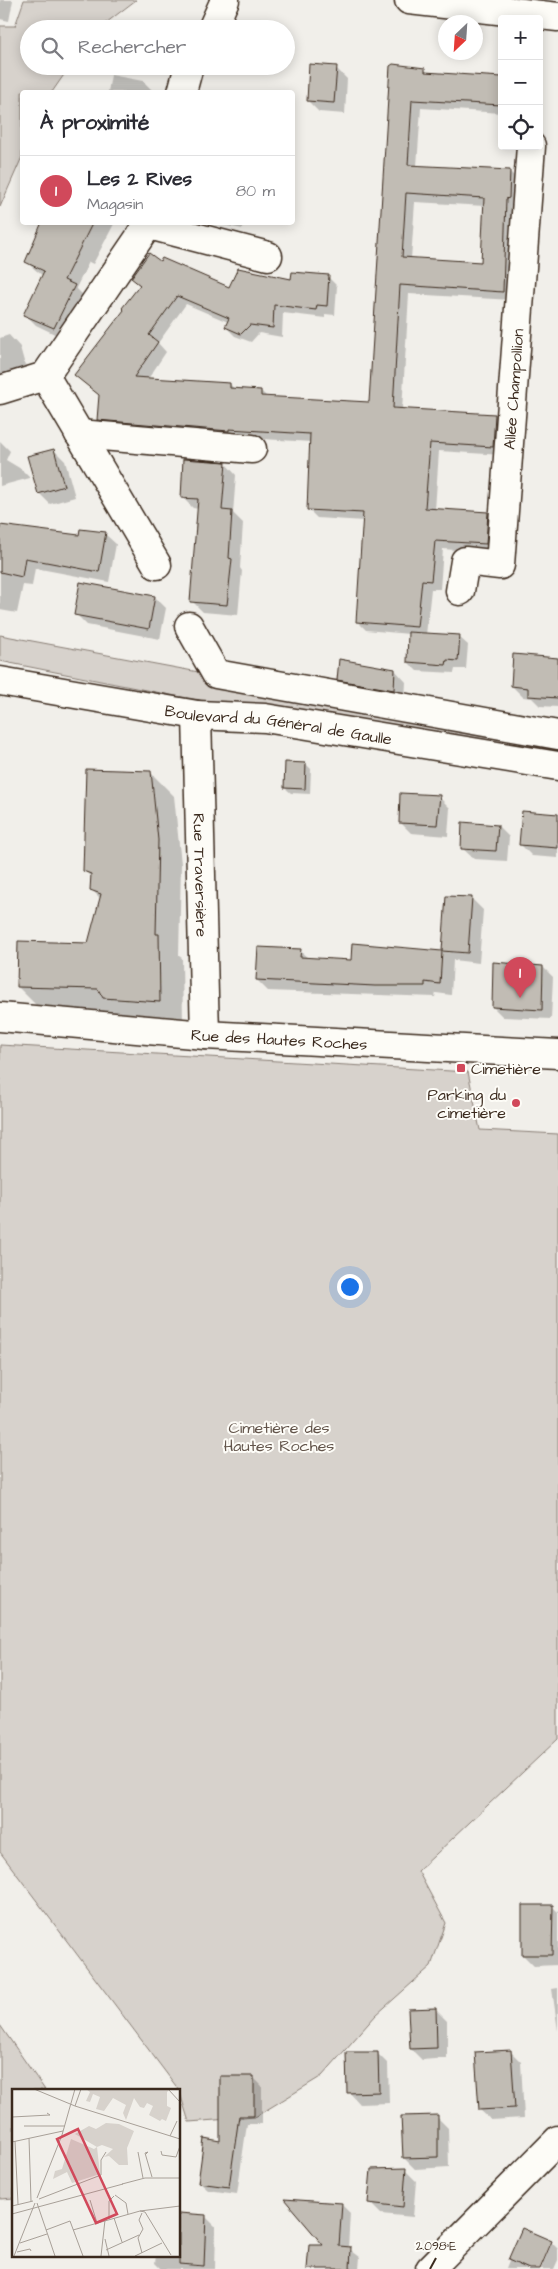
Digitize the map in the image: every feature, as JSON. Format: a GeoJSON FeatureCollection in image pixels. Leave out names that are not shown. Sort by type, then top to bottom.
{"type":"FeatureCollection","features":[{"type":"Feature","properties":{"kind":"street"},"geometry":{"type":"LineString","coordinates":[[216,20],[225,0]]}},
{"type":"Feature","properties":{"kind":"street"},"geometry":{"type":"LineString","coordinates":[[409,0],[545,17]]}},
{"type":"Feature","properties":{"kind":"street"},"geometry":{"type":"LineString","coordinates":[[183,90],[187,75]]}},
{"type":"Feature","properties":{"kind":"street","name":"Allée Champollion"},"geometry":{"type":"LineString","coordinates":[[460,591],[464,561],[500,565],[531,150]]}},
{"type":"Feature","properties":{"kind":"street"},"geometry":{"type":"LineString","coordinates":[[0,390],[44,376],[149,225]]}},
{"type":"Feature","properties":{"kind":"street"},"geometry":{"type":"LineString","coordinates":[[154,225],[268,256]]}},
{"type":"Feature","properties":{"kind":"street"},"geometry":{"type":"LineString","coordinates":[[44,376],[157,565]]}},
{"type":"Feature","properties":{"kind":"street"},"geometry":{"type":"LineString","coordinates":[[79,434],[252,449]]}},
{"type":"Feature","properties":{"kind":"street"},"geometry":{"type":"LineString","coordinates":[[189,626],[216,674],[558,735]]}},
{"type":"Feature","properties":{"kind":"street","name":"Boulevard du Général de Gaulle"},"geometry":{"type":"LineString","coordinates":[[0,682],[197,715],[265,718],[558,766]]}},
{"type":"Feature","properties":{"kind":"street","name":"Rue Traversière"},"geometry":{"type":"LineString","coordinates":[[197,715],[205,1034]]}},
{"type":"Feature","properties":{"kind":"street","name":"Rue des Hautes Roches"},"geometry":{"type":"LineString","coordinates":[[0,1017],[205,1034],[558,1054]]}},
{"type":"Feature","properties":{"kind":"street"},"geometry":{"type":"LineString","coordinates":[[430,2269],[558,2140]]}},
{"type":"Feature","properties":{"kind":"green space"},"geometry":{"type":"Polygon","coordinates":[[[24,0],[136,0],[110,20],[20,20],[20,75],[64,75],[53,90],[20,90],[20,162],[0,207],[0,26],[15,26],[24,0]]]}},
{"type":"Feature","properties":{"kind":"green space"},"geometry":{"type":"Polygon","coordinates":[[[0,635],[558,739],[558,758],[176,696],[0,661],[0,635]]]}},
{"type":"Feature","properties":{"kind":"green space","name":"Cimetière des Hautes Roches"},"geometry":{"type":"Polygon","coordinates":[[[0,1045],[468,1072],[480,1130],[558,1134],[558,1739],[418,1871],[446,1923],[431,1966],[376,2015],[322,2076],[255,2117],[189,2122],[180,2089],[0,1852],[0,1045]]]}},
{"type":"Feature","properties":{"kind":"green space"},"geometry":{"type":"Polygon","coordinates":[[[0,2025],[44,2089],[12,2089],[12,2198],[0,2199],[0,2025]]]}},
{"type":"Feature","properties":{"kind":"building"},"geometry":{"type":"Polygon","coordinates":[[[309,64],[337,66],[334,103],[307,101],[309,64]]]}},
{"type":"Feature","properties":{"kind":"building"},"geometry":{"type":"Polygon","coordinates":[[[393,64],[425,68],[425,72],[498,77],[498,105],[412,100],[408,165],[510,170],[509,198],[506,199],[503,292],[400,285],[393,408],[495,414],[493,447],[430,443],[425,508],[488,512],[486,544],[435,541],[431,581],[422,580],[417,627],[356,622],[363,513],[307,510],[310,434],[229,429],[229,431],[97,420],[99,395],[74,375],[124,310],[122,308],[140,285],[131,278],[149,253],[160,261],[162,258],[229,287],[238,268],[291,279],[292,272],[329,275],[327,306],[317,305],[316,310],[274,305],[273,328],[250,325],[241,334],[225,327],[229,318],[177,296],[149,335],[158,342],[134,377],[230,383],[230,388],[261,390],[261,396],[369,402],[390,66],[393,64]],[[406,193],[402,257],[481,262],[484,198],[406,193]]]}},
{"type":"Feature","properties":{"kind":"building"},"geometry":{"type":"Polygon","coordinates":[[[41,225],[92,225],[64,280],[75,285],[54,328],[23,315],[44,271],[25,262],[41,225]]]}},
{"type":"Feature","properties":{"kind":"building"},"geometry":{"type":"Polygon","coordinates":[[[54,449],[64,486],[38,494],[27,456],[54,449]]]}},
{"type":"Feature","properties":{"kind":"building"},"geometry":{"type":"Polygon","coordinates":[[[183,459],[226,462],[222,510],[232,511],[229,558],[232,559],[227,605],[190,602],[198,499],[181,498],[183,459]]]}},
{"type":"Feature","properties":{"kind":"building"},"geometry":{"type":"Polygon","coordinates":[[[0,525],[79,535],[80,529],[106,532],[99,572],[25,558],[22,577],[0,572],[0,525]]]}},
{"type":"Feature","properties":{"kind":"building"},"geometry":{"type":"Polygon","coordinates":[[[80,582],[155,596],[149,629],[74,615],[80,582]]]}},
{"type":"Feature","properties":{"kind":"building"},"geometry":{"type":"Polygon","coordinates":[[[408,632],[460,635],[458,661],[447,660],[446,665],[407,662],[408,632]]]}},
{"type":"Feature","properties":{"kind":"building"},"geometry":{"type":"Polygon","coordinates":[[[513,654],[558,658],[558,698],[528,696],[528,688],[511,686],[513,654]]]}},
{"type":"Feature","properties":{"kind":"building"},"geometry":{"type":"Polygon","coordinates":[[[339,659],[395,669],[394,690],[337,680],[339,659]]]}},
{"type":"Feature","properties":{"kind":"building"},"geometry":{"type":"Polygon","coordinates":[[[285,762],[306,763],[305,789],[284,788],[285,762]]]}},
{"type":"Feature","properties":{"kind":"building"},"geometry":{"type":"Polygon","coordinates":[[[86,769],[151,771],[158,840],[156,934],[159,934],[160,1002],[103,998],[98,989],[17,987],[18,941],[88,943],[101,894],[90,890],[91,874],[83,871],[86,769]]]}},
{"type":"Feature","properties":{"kind":"building"},"geometry":{"type":"Polygon","coordinates":[[[400,793],[440,795],[437,825],[399,823],[400,793]]]}},
{"type":"Feature","properties":{"kind":"building"},"geometry":{"type":"Polygon","coordinates":[[[522,811],[558,814],[558,848],[519,845],[522,811]]]}},
{"type":"Feature","properties":{"kind":"building"},"geometry":{"type":"Polygon","coordinates":[[[462,822],[498,825],[496,851],[461,849],[462,822]]]}},
{"type":"Feature","properties":{"kind":"building"},"geometry":{"type":"Polygon","coordinates":[[[446,896],[472,897],[468,953],[442,951],[446,896]]]}},
{"type":"Feature","properties":{"kind":"building"},"geometry":{"type":"Polygon","coordinates":[[[352,943],[442,951],[440,984],[425,982],[425,986],[375,986],[256,980],[258,947],[301,949],[300,957],[351,960],[352,943]]]}},
{"type":"Feature","properties":{"kind":"building"},"geometry":{"type":"Polygon","coordinates":[[[493,962],[543,966],[542,1010],[492,1007],[493,962]]]}},
{"type":"Feature","properties":{"kind":"building"},"geometry":{"type":"Polygon","coordinates":[[[522,1905],[553,1905],[552,1955],[522,1955],[522,1905]]]}},
{"type":"Feature","properties":{"kind":"building"},"geometry":{"type":"Polygon","coordinates":[[[436,2008],[437,2048],[410,2049],[408,2009],[436,2008]]]}},
{"type":"Feature","properties":{"kind":"building"},"geometry":{"type":"Polygon","coordinates":[[[511,2050],[515,2108],[479,2110],[475,2052],[511,2050]]]}},
{"type":"Feature","properties":{"kind":"building"},"geometry":{"type":"Polygon","coordinates":[[[346,2052],[378,2052],[379,2092],[347,2093],[346,2052]]]}},
{"type":"Feature","properties":{"kind":"building"},"geometry":{"type":"Polygon","coordinates":[[[220,2076],[254,2076],[254,2116],[239,2116],[229,2187],[198,2183],[204,2138],[220,2141],[220,2076]]]}},
{"type":"Feature","properties":{"kind":"building"},"geometry":{"type":"Polygon","coordinates":[[[438,2115],[438,2157],[403,2158],[401,2116],[438,2115]]]}},
{"type":"Feature","properties":{"kind":"building"},"geometry":{"type":"Polygon","coordinates":[[[406,2168],[403,2207],[368,2203],[371,2169],[406,2168]]]}},
{"type":"Feature","properties":{"kind":"building"},"geometry":{"type":"Polygon","coordinates":[[[284,2199],[342,2203],[339,2246],[351,2247],[350,2269],[307,2269],[309,2245],[323,2245],[284,2199]]]}},
{"type":"Feature","properties":{"kind":"building"},"geometry":{"type":"Polygon","coordinates":[[[180,2213],[206,2215],[204,2266],[179,2264],[180,2213]]]}},
{"type":"Feature","properties":{"kind":"building"},"geometry":{"type":"Polygon","coordinates":[[[522,2228],[552,2241],[540,2269],[529,2269],[508,2260],[522,2228]]]}},
{"type":"Feature","properties":{"kind":"place","name":"Les 2 Rives"},"geometry":{"type":"Point","coordinates":[520,998]}},
{"type":"Feature","properties":{"kind":"place","name":"Cimetière"},"geometry":{"type":"Point","coordinates":[461,1068]}},
{"type":"Feature","properties":{"kind":"place","name":"Parking du cimetière"},"geometry":{"type":"Point","coordinates":[516,1103]}}]}
